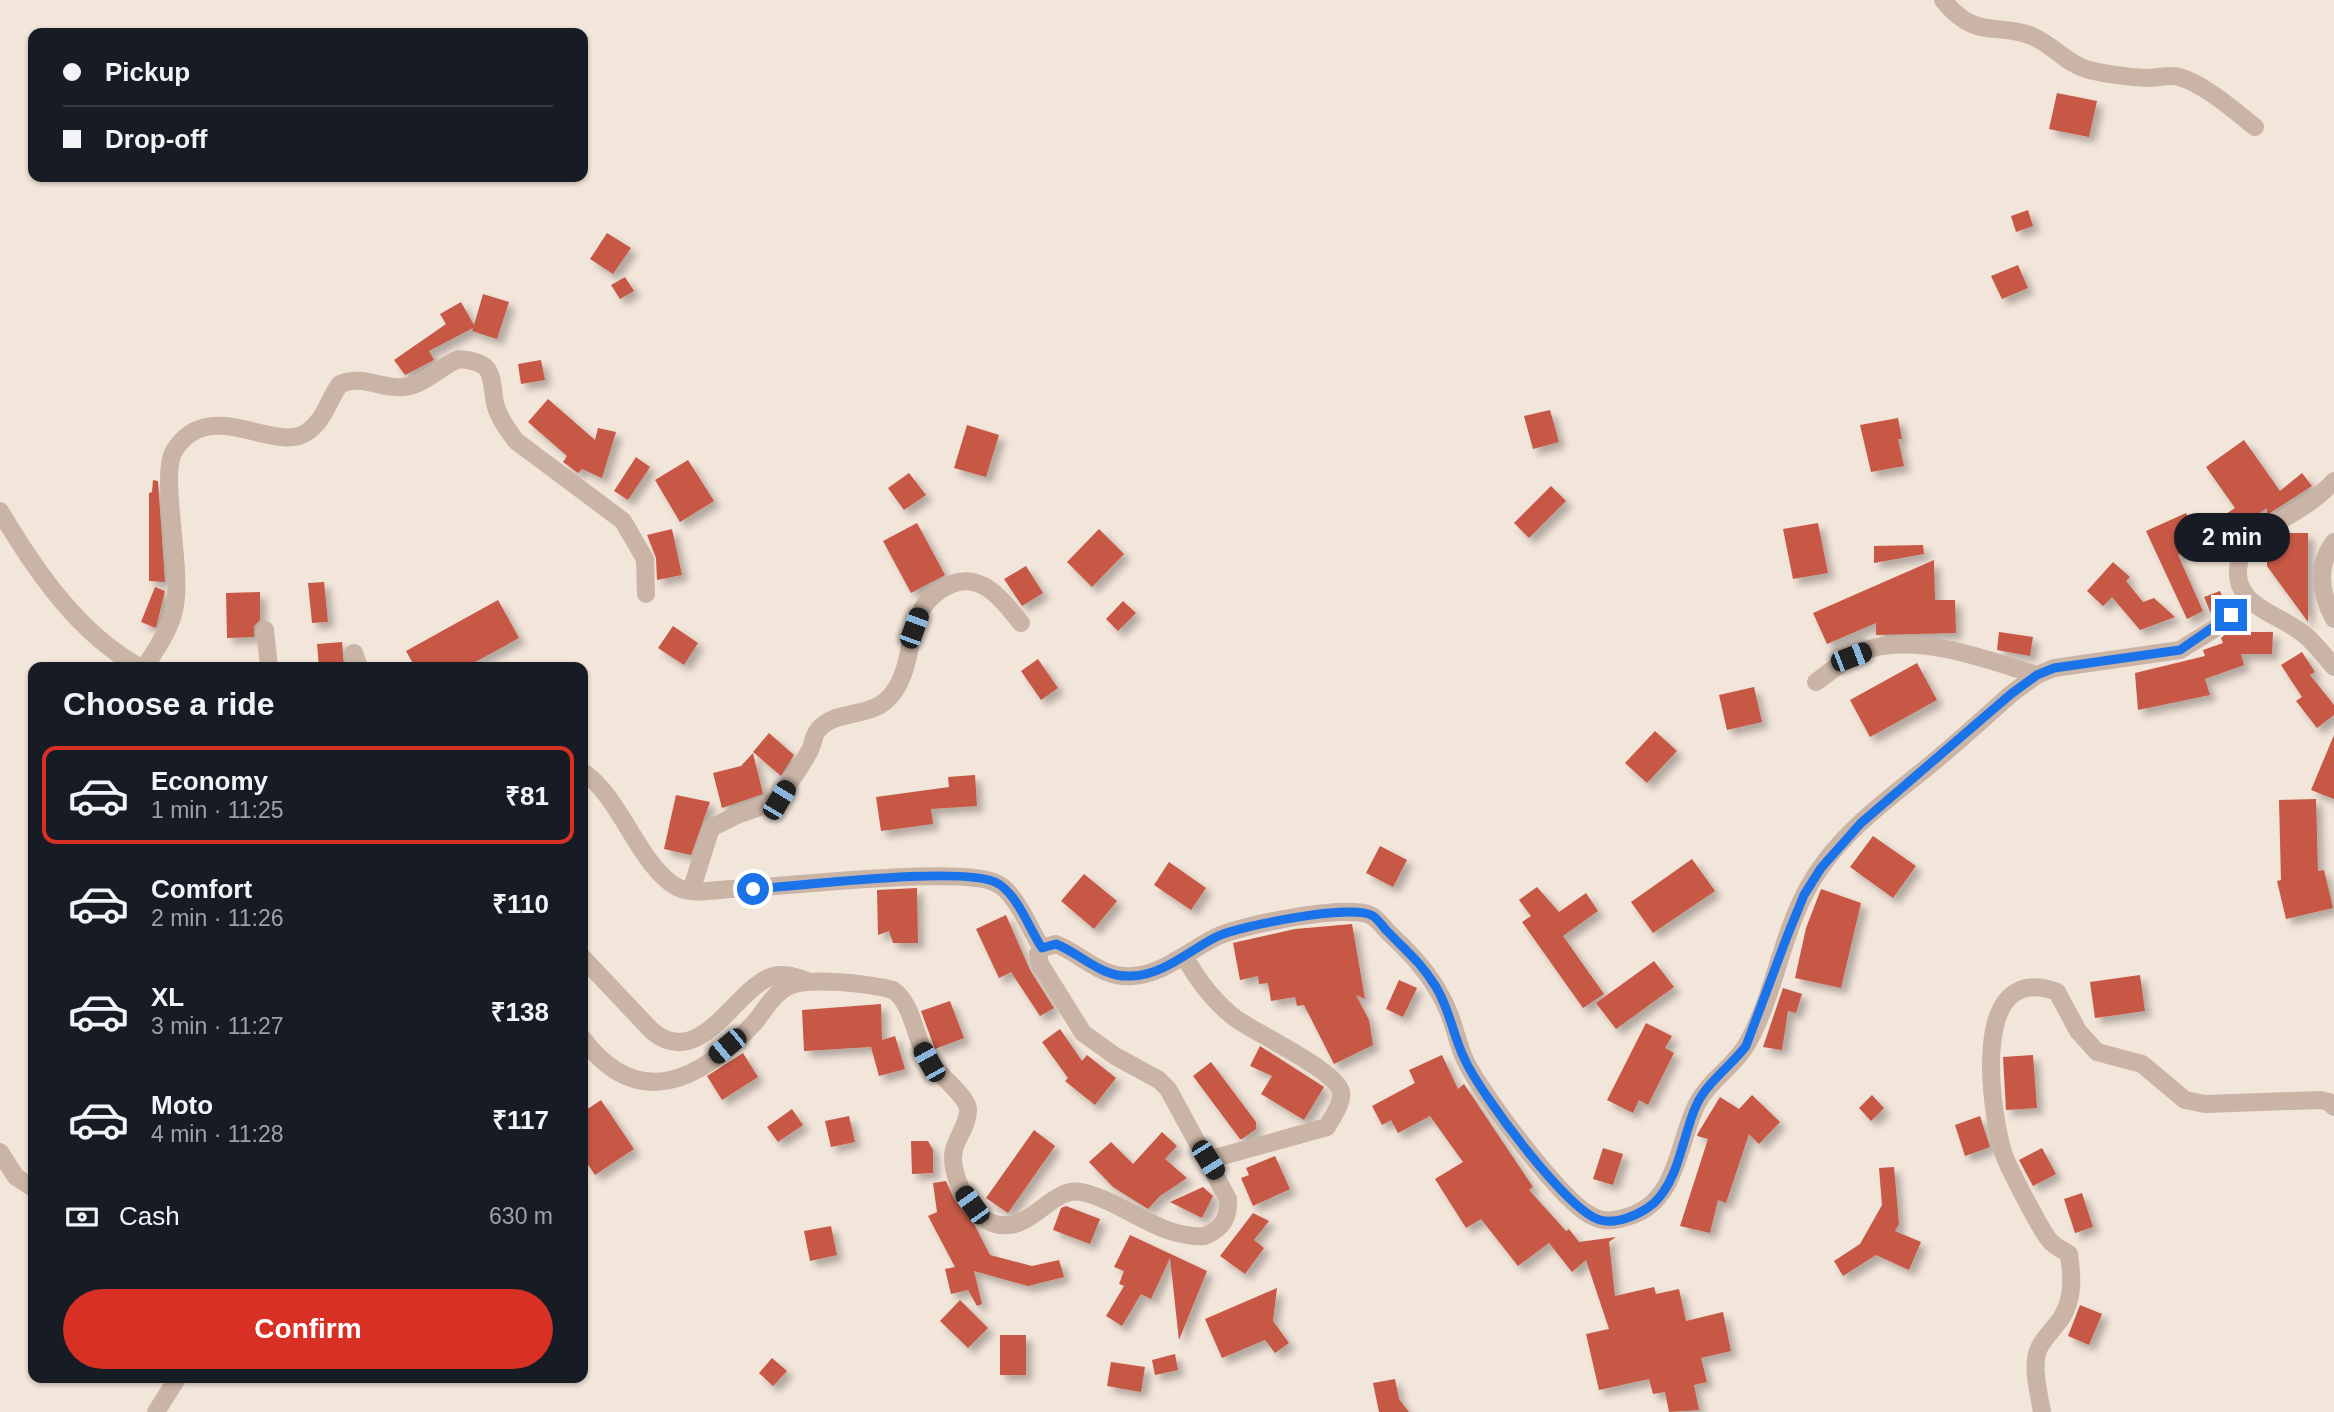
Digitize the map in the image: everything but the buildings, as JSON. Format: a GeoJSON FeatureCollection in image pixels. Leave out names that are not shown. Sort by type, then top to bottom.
{"type":"FeatureCollection","features":[{"type":"Feature","properties":{"kind":"street"},"geometry":{"type":"LineString","coordinates":[[1943,0],[1968,23],[1986,30],[2036,38],[2069,62],[2089,70],[2146,78],[2179,77],[2225,104],[2255,127]]}},
{"type":"Feature","properties":{"kind":"street"},"geometry":{"type":"LineString","coordinates":[[148,662],[166,633],[175,609],[177,582],[167,471],[174,451],[188,436],[206,428],[223,425],[247,427],[281,439],[296,438],[308,432],[321,419],[340,384],[358,379],[394,388],[410,386],[459,359],[483,366],[494,379],[495,404],[506,428],[516,441],[623,521],[645,559],[646,594]]}},
{"type":"Feature","properties":{"kind":"street"},"geometry":{"type":"LineString","coordinates":[[2334,481],[2300,512],[2249,542],[2241,555],[2237,570],[2240,586],[2248,601],[2304,634],[2334,667]]}},
{"type":"Feature","properties":{"kind":"street"},"geometry":{"type":"LineString","coordinates":[[0,511],[24,552],[61,599],[98,638],[132,662]]}},
{"type":"Feature","properties":{"kind":"street"},"geometry":{"type":"LineString","coordinates":[[2334,542],[2327,551],[2320,573],[2334,619]]}},
{"type":"Feature","properties":{"kind":"street"},"geometry":{"type":"LineString","coordinates":[[691,891],[711,828],[737,814],[779,800],[810,749],[818,729],[840,717],[880,707],[894,692],[904,673],[920,610],[929,598],[956,583],[973,581],[1000,597],[1021,623]]}},
{"type":"Feature","properties":{"kind":"street"},"geometry":{"type":"LineString","coordinates":[[588,963],[652,1031],[661,1038],[677,1041],[687,1041],[709,1030],[767,979],[788,975],[812,982],[880,987],[901,996],[929,1062],[968,1109],[954,1151],[955,1172],[964,1194],[992,1224],[1017,1224],[1072,1191],[1082,1192],[1167,1230],[1205,1236],[1225,1222],[1229,1212],[1224,1187],[1168,1089],[1083,1033],[1040,964],[1038,954],[1042,948],[1056,944],[1102,972],[1132,976],[1148,974],[1220,935],[1350,909],[1373,915],[1422,965],[1449,1013],[1464,1059],[1477,1082],[1559,1188],[1585,1213],[1601,1221],[1617,1221],[1637,1214],[1654,1202],[1666,1186],[1696,1106],[1705,1091],[1733,1064],[1746,1046],[1804,895],[1821,868],[1861,823],[2023,683],[2054,668],[2180,650],[2214,629],[2248,601]]}},
{"type":"Feature","properties":{"kind":"street"},"geometry":{"type":"LineString","coordinates":[[265,629],[268,662]]}},
{"type":"Feature","properties":{"kind":"street"},"geometry":{"type":"LineString","coordinates":[[1816,682],[1851,657],[1877,647],[1944,649],[2037,675]]}},
{"type":"Feature","properties":{"kind":"street"},"geometry":{"type":"LineString","coordinates":[[588,775],[662,874],[677,887],[691,891],[934,877],[978,877],[997,883],[1013,900],[1042,948]]}},
{"type":"Feature","properties":{"kind":"street"},"geometry":{"type":"LineString","coordinates":[[1184,956],[1200,982],[1233,1017],[1285,1046],[1332,1079],[1341,1092],[1339,1105],[1327,1127],[1208,1160]]}},
{"type":"Feature","properties":{"kind":"street"},"geometry":{"type":"LineString","coordinates":[[588,1044],[609,1067],[641,1083],[664,1083],[684,1077],[713,1058],[741,1035],[788,986],[812,982]]}},
{"type":"Feature","properties":{"kind":"street"},"geometry":{"type":"LineString","coordinates":[[2042,1412],[2036,1359],[2039,1348],[2063,1316],[2071,1298],[2072,1277],[2069,1254],[2049,1241],[2004,1155],[1995,1118],[1991,1040],[1999,1010],[2010,997],[2027,988],[2042,986],[2057,992],[2078,1031],[2097,1052],[2142,1064],[2185,1100],[2206,1104],[2320,1100],[2334,1107]]}},
{"type":"Feature","properties":{"kind":"street"},"geometry":{"type":"LineString","coordinates":[[0,1152],[16,1177],[28,1185]]}},
{"type":"Feature","properties":{"kind":"street"},"geometry":{"type":"LineString","coordinates":[[156,1412],[173,1383]]}},
{"type":"Feature","properties":{"kind":"route"},"geometry":{"type":"LineString","coordinates":[[753,889],[924,877],[978,877],[997,883],[1013,900],[1042,948],[1048,944],[1056,944],[1102,972],[1132,976],[1148,974],[1220,935],[1350,909],[1373,915],[1422,965],[1449,1013],[1464,1059],[1477,1082],[1550,1178],[1585,1213],[1601,1221],[1617,1221],[1637,1214],[1654,1202],[1666,1186],[1696,1106],[1705,1091],[1733,1064],[1746,1046],[1804,895],[1839,844],[2023,683],[2054,668],[2163,655],[2180,650],[2197,641],[2231,615]]}}]}
